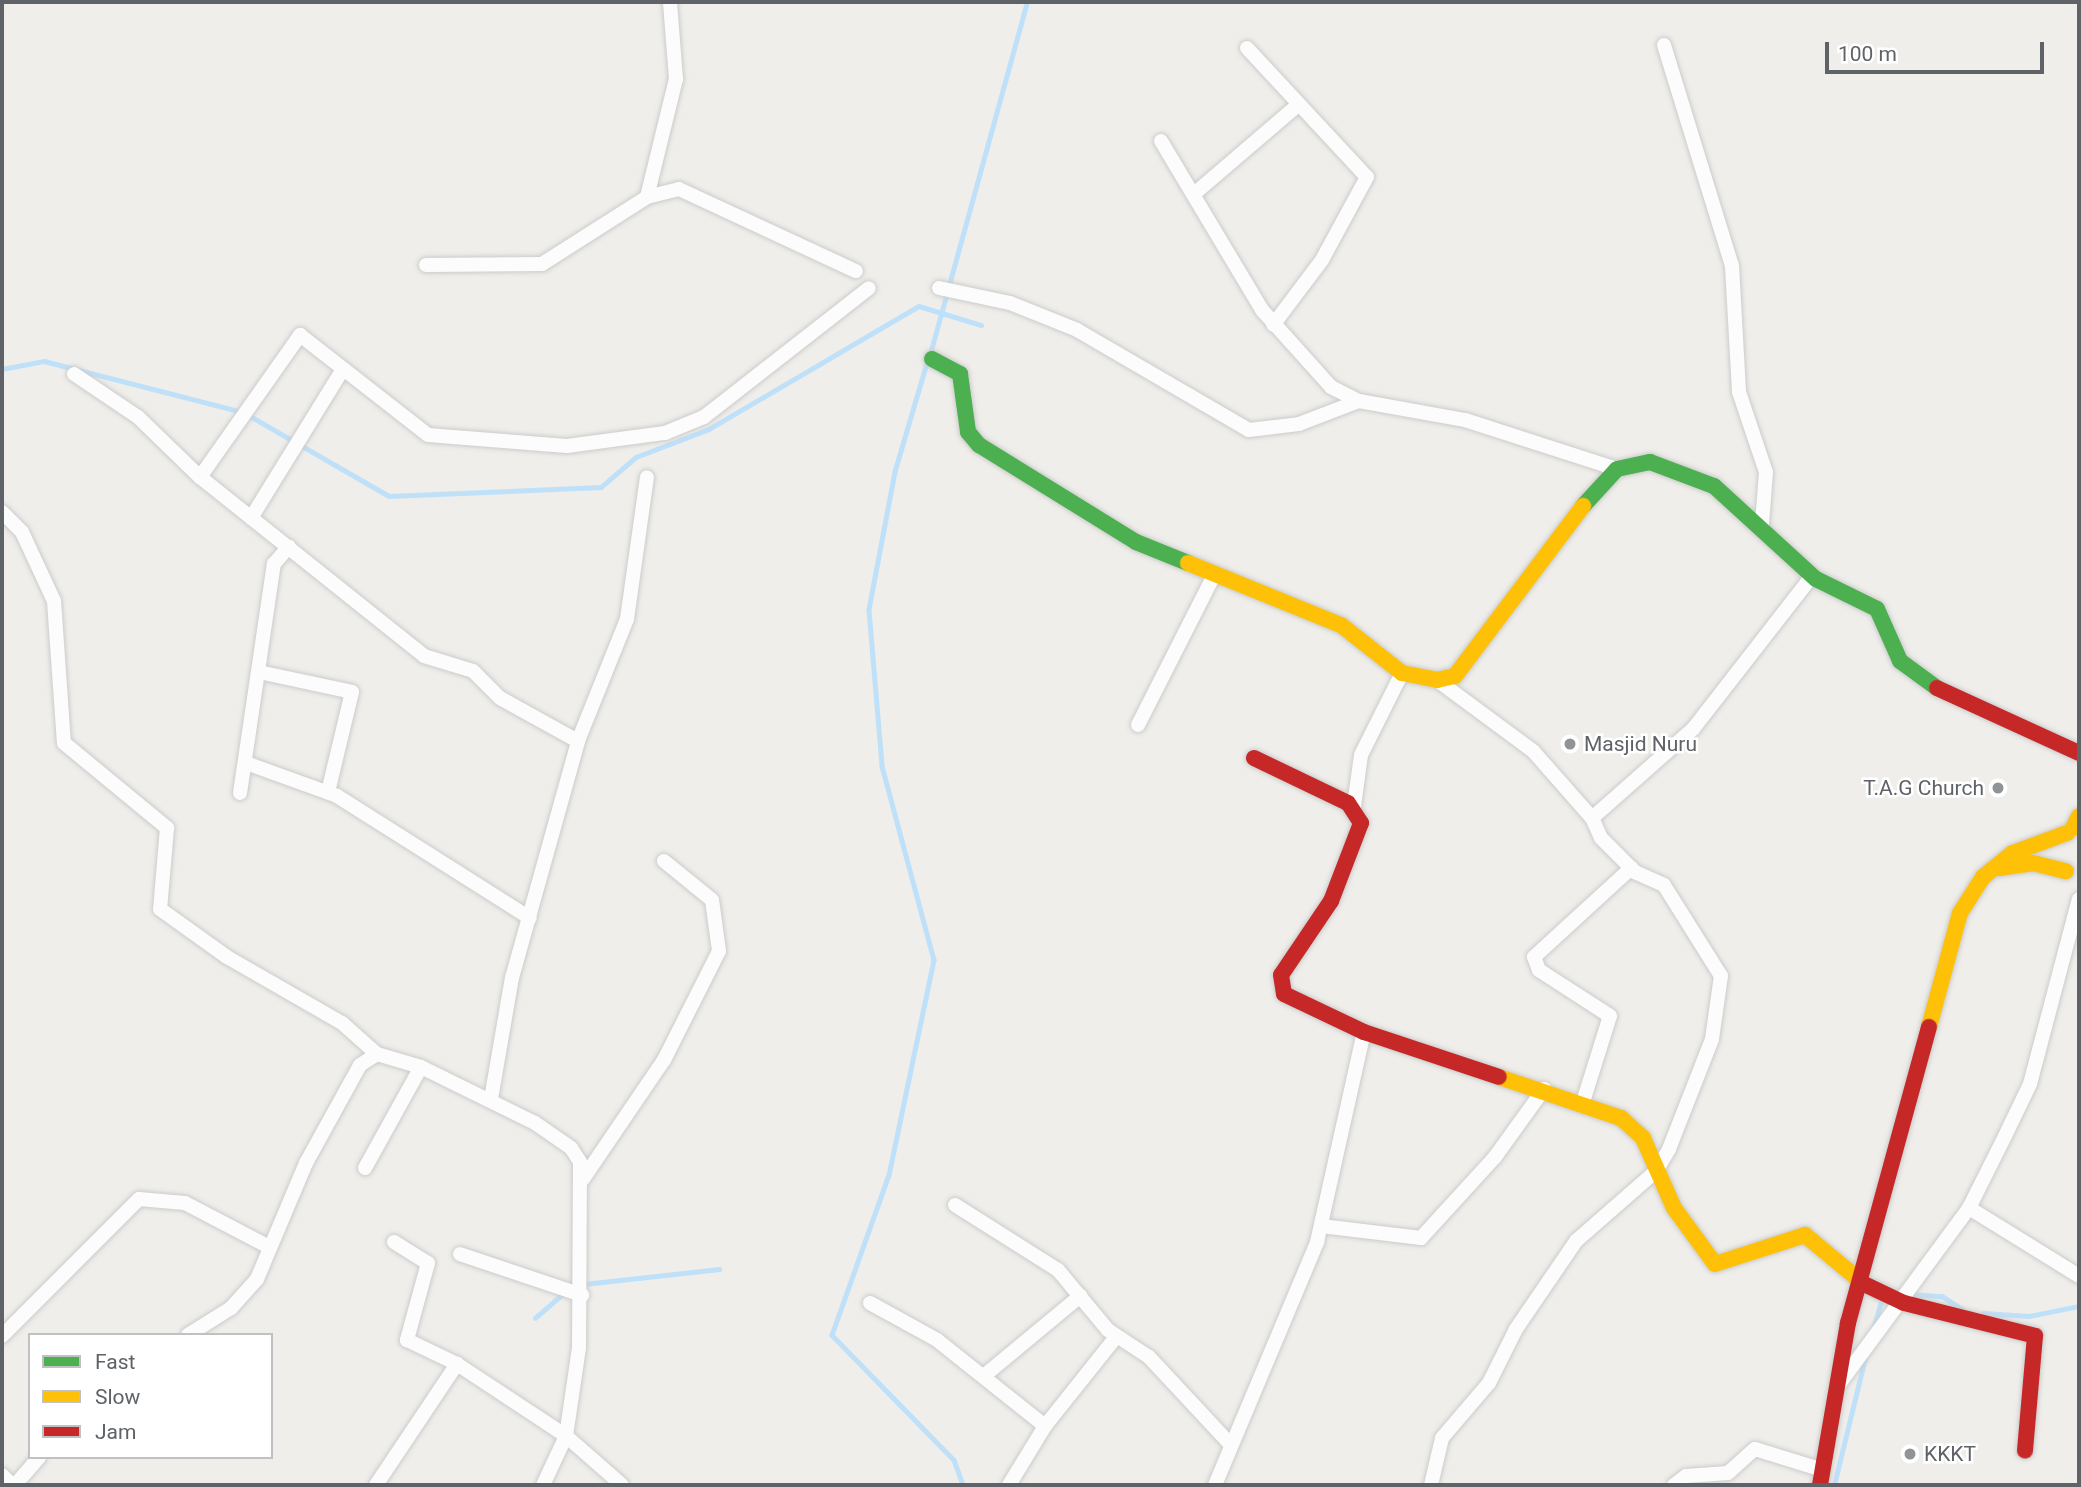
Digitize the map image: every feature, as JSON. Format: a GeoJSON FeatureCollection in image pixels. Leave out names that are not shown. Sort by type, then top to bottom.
{"type":"FeatureCollection","features":[{"type":"Feature","properties":{"kind":"street"},"geometry":{"type":"LineString","coordinates":[[647,197],[676,79],[670,2]]}},
{"type":"Feature","properties":{"kind":"street"},"geometry":{"type":"LineString","coordinates":[[1664,45],[1732,266],[1739,392],[1766,472],[1762,524]]}},
{"type":"Feature","properties":{"kind":"street"},"geometry":{"type":"LineString","coordinates":[[1247,48],[1298,106],[1367,177],[1322,260],[1273,325]]}},
{"type":"Feature","properties":{"kind":"street"},"geometry":{"type":"LineString","coordinates":[[1194,194],[1298,106]]}},
{"type":"Feature","properties":{"kind":"street"},"geometry":{"type":"LineString","coordinates":[[1161,141],[1273,325],[1320,379],[1359,401],[1465,421],[1617,468],[1650,462],[1695,476],[1762,524],[1812,576],[1877,609],[1900,661],[1935,687],[2079,753]]}},
{"type":"Feature","properties":{"kind":"street"},"geometry":{"type":"LineString","coordinates":[[425,265],[542,264],[647,197],[665,190],[692,192],[801,250],[856,271]]}},
{"type":"Feature","properties":{"kind":"street"},"geometry":{"type":"LineString","coordinates":[[201,477],[296,337],[309,337],[341,372],[436,437],[567,446],[665,433],[704,417],[869,288]]}},
{"type":"Feature","properties":{"kind":"street"},"geometry":{"type":"LineString","coordinates":[[939,288],[1010,303],[1077,330],[1249,430],[1299,424],[1359,401]]}},
{"type":"Feature","properties":{"kind":"street"},"geometry":{"type":"LineString","coordinates":[[932,359],[960,374],[968,432],[979,446],[1113,530],[1213,577],[1341,625],[1402,673],[1437,680],[1455,676],[1490,637],[1617,468]]}},
{"type":"Feature","properties":{"kind":"street"},"geometry":{"type":"LineString","coordinates":[[251,518],[341,372]]}},
{"type":"Feature","properties":{"kind":"street"},"geometry":{"type":"LineString","coordinates":[[74,374],[138,417],[201,477],[435,664],[472,671],[500,698],[578,741]]}},
{"type":"Feature","properties":{"kind":"street"},"geometry":{"type":"LineString","coordinates":[[491,1099],[530,918],[578,741],[624,631],[647,477]]}},
{"type":"Feature","properties":{"kind":"street"},"geometry":{"type":"LineString","coordinates":[[2,512],[22,532],[54,601],[64,743],[167,828],[160,909],[227,957],[342,1023],[377,1054],[421,1067],[491,1099],[571,1148],[583,1179],[582,1295],[566,1436],[543,1485]]}},
{"type":"Feature","properties":{"kind":"street"},"geometry":{"type":"LineString","coordinates":[[240,793],[274,564],[289,547]]}},
{"type":"Feature","properties":{"kind":"street"},"geometry":{"type":"LineString","coordinates":[[1592,818],[1693,729],[1812,576]]}},
{"type":"Feature","properties":{"kind":"street"},"geometry":{"type":"LineString","coordinates":[[1138,725],[1213,577]]}},
{"type":"Feature","properties":{"kind":"street"},"geometry":{"type":"LineString","coordinates":[[259,672],[352,692],[328,792]]}},
{"type":"Feature","properties":{"kind":"street"},"geometry":{"type":"LineString","coordinates":[[1402,673],[1361,755],[1354,806],[1360,826],[1331,901],[1281,975],[1280,987],[1308,1009],[1364,1032],[1583,1102],[1638,1131],[1656,1171],[1700,1251],[1715,1264],[1805,1235],[1860,1282],[1904,1303],[2035,1336],[2025,1451]]}},
{"type":"Feature","properties":{"kind":"street"},"geometry":{"type":"LineString","coordinates":[[1431,1485],[1442,1438],[1489,1383],[1516,1329],[1576,1241],[1656,1171],[1709,1047],[1721,976],[1668,891],[1631,868],[1598,835],[1592,818],[1533,751],[1437,680]]}},
{"type":"Feature","properties":{"kind":"street"},"geometry":{"type":"LineString","coordinates":[[1254,758],[1354,806]]}},
{"type":"Feature","properties":{"kind":"street"},"geometry":{"type":"LineString","coordinates":[[246,763],[328,792],[530,918]]}},
{"type":"Feature","properties":{"kind":"street"},"geometry":{"type":"LineString","coordinates":[[1674,1485],[1686,1476],[1728,1473],[1764,1448],[1821,1478],[1837,1386],[1860,1282],[1946,954],[1964,905],[1990,870],[2035,841],[2074,826]]}},
{"type":"Feature","properties":{"kind":"street"},"geometry":{"type":"LineString","coordinates":[[2072,874],[2059,852],[2074,826]]}},
{"type":"Feature","properties":{"kind":"street"},"geometry":{"type":"LineString","coordinates":[[583,1179],[664,1060],[719,951],[712,900],[664,861]]}},
{"type":"Feature","properties":{"kind":"street"},"geometry":{"type":"LineString","coordinates":[[1990,870],[2033,863],[2072,874]]}},
{"type":"Feature","properties":{"kind":"street"},"geometry":{"type":"LineString","coordinates":[[1583,1102],[1610,1016],[1539,970],[1534,960],[1549,938],[1631,868]]}},
{"type":"Feature","properties":{"kind":"street"},"geometry":{"type":"LineString","coordinates":[[1837,1386],[1904,1303],[1969,1208],[2030,1084],[2079,899]]}},
{"type":"Feature","properties":{"kind":"street"},"geometry":{"type":"LineString","coordinates":[[1215,1485],[1230,1444],[1292,1309],[1321,1226],[1364,1032]]}},
{"type":"Feature","properties":{"kind":"street"},"geometry":{"type":"LineString","coordinates":[[191,1333],[245,1295],[337,1104],[360,1065],[377,1054]]}},
{"type":"Feature","properties":{"kind":"street"},"geometry":{"type":"LineString","coordinates":[[365,1168],[421,1067]]}},
{"type":"Feature","properties":{"kind":"street"},"geometry":{"type":"LineString","coordinates":[[1321,1226],[1421,1238],[1495,1157],[1544,1089]]}},
{"type":"Feature","properties":{"kind":"street"},"geometry":{"type":"LineString","coordinates":[[2,1336],[139,1199],[185,1203],[269,1247]]}},
{"type":"Feature","properties":{"kind":"street"},"geometry":{"type":"LineString","coordinates":[[954,1205],[1054,1267],[1116,1337],[1149,1357],[1230,1444]]}},
{"type":"Feature","properties":{"kind":"street"},"geometry":{"type":"LineString","coordinates":[[1969,1208],[2079,1276]]}},
{"type":"Feature","properties":{"kind":"street"},"geometry":{"type":"LineString","coordinates":[[394,1241],[428,1263],[406,1339],[457,1364],[566,1436],[622,1485]]}},
{"type":"Feature","properties":{"kind":"street"},"geometry":{"type":"LineString","coordinates":[[460,1254],[582,1295]]}},
{"type":"Feature","properties":{"kind":"street"},"geometry":{"type":"LineString","coordinates":[[985,1375],[1080,1296]]}},
{"type":"Feature","properties":{"kind":"street"},"geometry":{"type":"LineString","coordinates":[[870,1303],[985,1375],[1045,1426]]}},
{"type":"Feature","properties":{"kind":"street"},"geometry":{"type":"LineString","coordinates":[[1009,1485],[1045,1426],[1116,1337]]}},
{"type":"Feature","properties":{"kind":"street"},"geometry":{"type":"LineString","coordinates":[[376,1485],[457,1364]]}},
{"type":"Feature","properties":{"kind":"street"},"geometry":{"type":"LineString","coordinates":[[2,1475],[14,1485],[37,1459]]}},
{"type":"Feature","properties":{"kind":"waterway"},"geometry":{"type":"LineString","coordinates":[[930,354],[1027,2]]}},
{"type":"Feature","properties":{"kind":"waterway"},"geometry":{"type":"LineString","coordinates":[[2,369],[44,361],[243,412],[389,496],[601,487],[636,457],[709,429],[919,306],[981,325]]}},
{"type":"Feature","properties":{"kind":"waterway"},"geometry":{"type":"LineString","coordinates":[[927,363],[895,472],[869,610],[882,766],[934,960],[889,1175],[832,1335],[954,1460],[963,1485]]}},
{"type":"Feature","properties":{"kind":"waterway"},"geometry":{"type":"LineString","coordinates":[[584,1284],[719,1269]]}},
{"type":"Feature","properties":{"kind":"waterway"},"geometry":{"type":"LineString","coordinates":[[535,1318],[563,1294]]}},
{"type":"Feature","properties":{"kind":"waterway"},"geometry":{"type":"LineString","coordinates":[[1911,1294],[1942,1296],[1962,1309]]}},
{"type":"Feature","properties":{"kind":"waterway"},"geometry":{"type":"LineString","coordinates":[[1874,1326],[1881,1301]]}},
{"type":"Feature","properties":{"kind":"waterway"},"geometry":{"type":"LineString","coordinates":[[1983,1313],[2029,1316],[2079,1306]]}},
{"type":"Feature","properties":{"kind":"waterway"},"geometry":{"type":"LineString","coordinates":[[1834,1485],[1865,1358]]}},
{"type":"Feature","properties":{"kind":"traffic: fast"},"geometry":{"type":"LineString","coordinates":[[932,359],[960,374],[968,432],[979,445],[1136,542],[1188,563]]}},
{"type":"Feature","properties":{"kind":"traffic: fast"},"geometry":{"type":"LineString","coordinates":[[1583,506],[1617,469],[1650,462],[1714,486],[1816,579],[1877,609],[1900,661],[1937,688]]}},
{"type":"Feature","properties":{"kind":"traffic: slow"},"geometry":{"type":"LineString","coordinates":[[1188,563],[1341,625],[1402,673],[1437,680],[1455,676],[1583,506]]}},
{"type":"Feature","properties":{"kind":"traffic: slow"},"geometry":{"type":"LineString","coordinates":[[2073,828],[2079,816]]}},
{"type":"Feature","properties":{"kind":"traffic: slow"},"geometry":{"type":"LineString","coordinates":[[1929,1027],[1960,913],[1983,877],[2013,853],[2067,833]]}},
{"type":"Feature","properties":{"kind":"traffic: slow"},"geometry":{"type":"LineString","coordinates":[[1999,868],[2033,863],[2066,871]]}},
{"type":"Feature","properties":{"kind":"traffic: slow"},"geometry":{"type":"LineString","coordinates":[[1499,1077],[1621,1118],[1643,1138],[1674,1208],[1715,1264],[1805,1235],[1864,1284]]}},
{"type":"Feature","properties":{"kind":"traffic: jam"},"geometry":{"type":"LineString","coordinates":[[1937,688],[2079,753]]}},
{"type":"Feature","properties":{"kind":"traffic: jam"},"geometry":{"type":"LineString","coordinates":[[1254,758],[1348,803],[1361,823],[1331,901],[1281,975],[1284,994],[1364,1032],[1499,1077]]}},
{"type":"Feature","properties":{"kind":"traffic: jam"},"geometry":{"type":"LineString","coordinates":[[1820,1485],[1848,1323],[1929,1027]]}},
{"type":"Feature","properties":{"kind":"traffic: jam"},"geometry":{"type":"LineString","coordinates":[[1864,1284],[1904,1303],[2035,1336],[2025,1451]]}},
{"type":"Feature","properties":{"kind":"place","name":"Masjid Nuru"},"geometry":{"type":"Point","coordinates":[1570,744]}},
{"type":"Feature","properties":{"kind":"place","name":"T.A.G Church"},"geometry":{"type":"Point","coordinates":[1998,788]}},
{"type":"Feature","properties":{"kind":"place","name":"KKKT"},"geometry":{"type":"Point","coordinates":[1910,1454]}}]}
